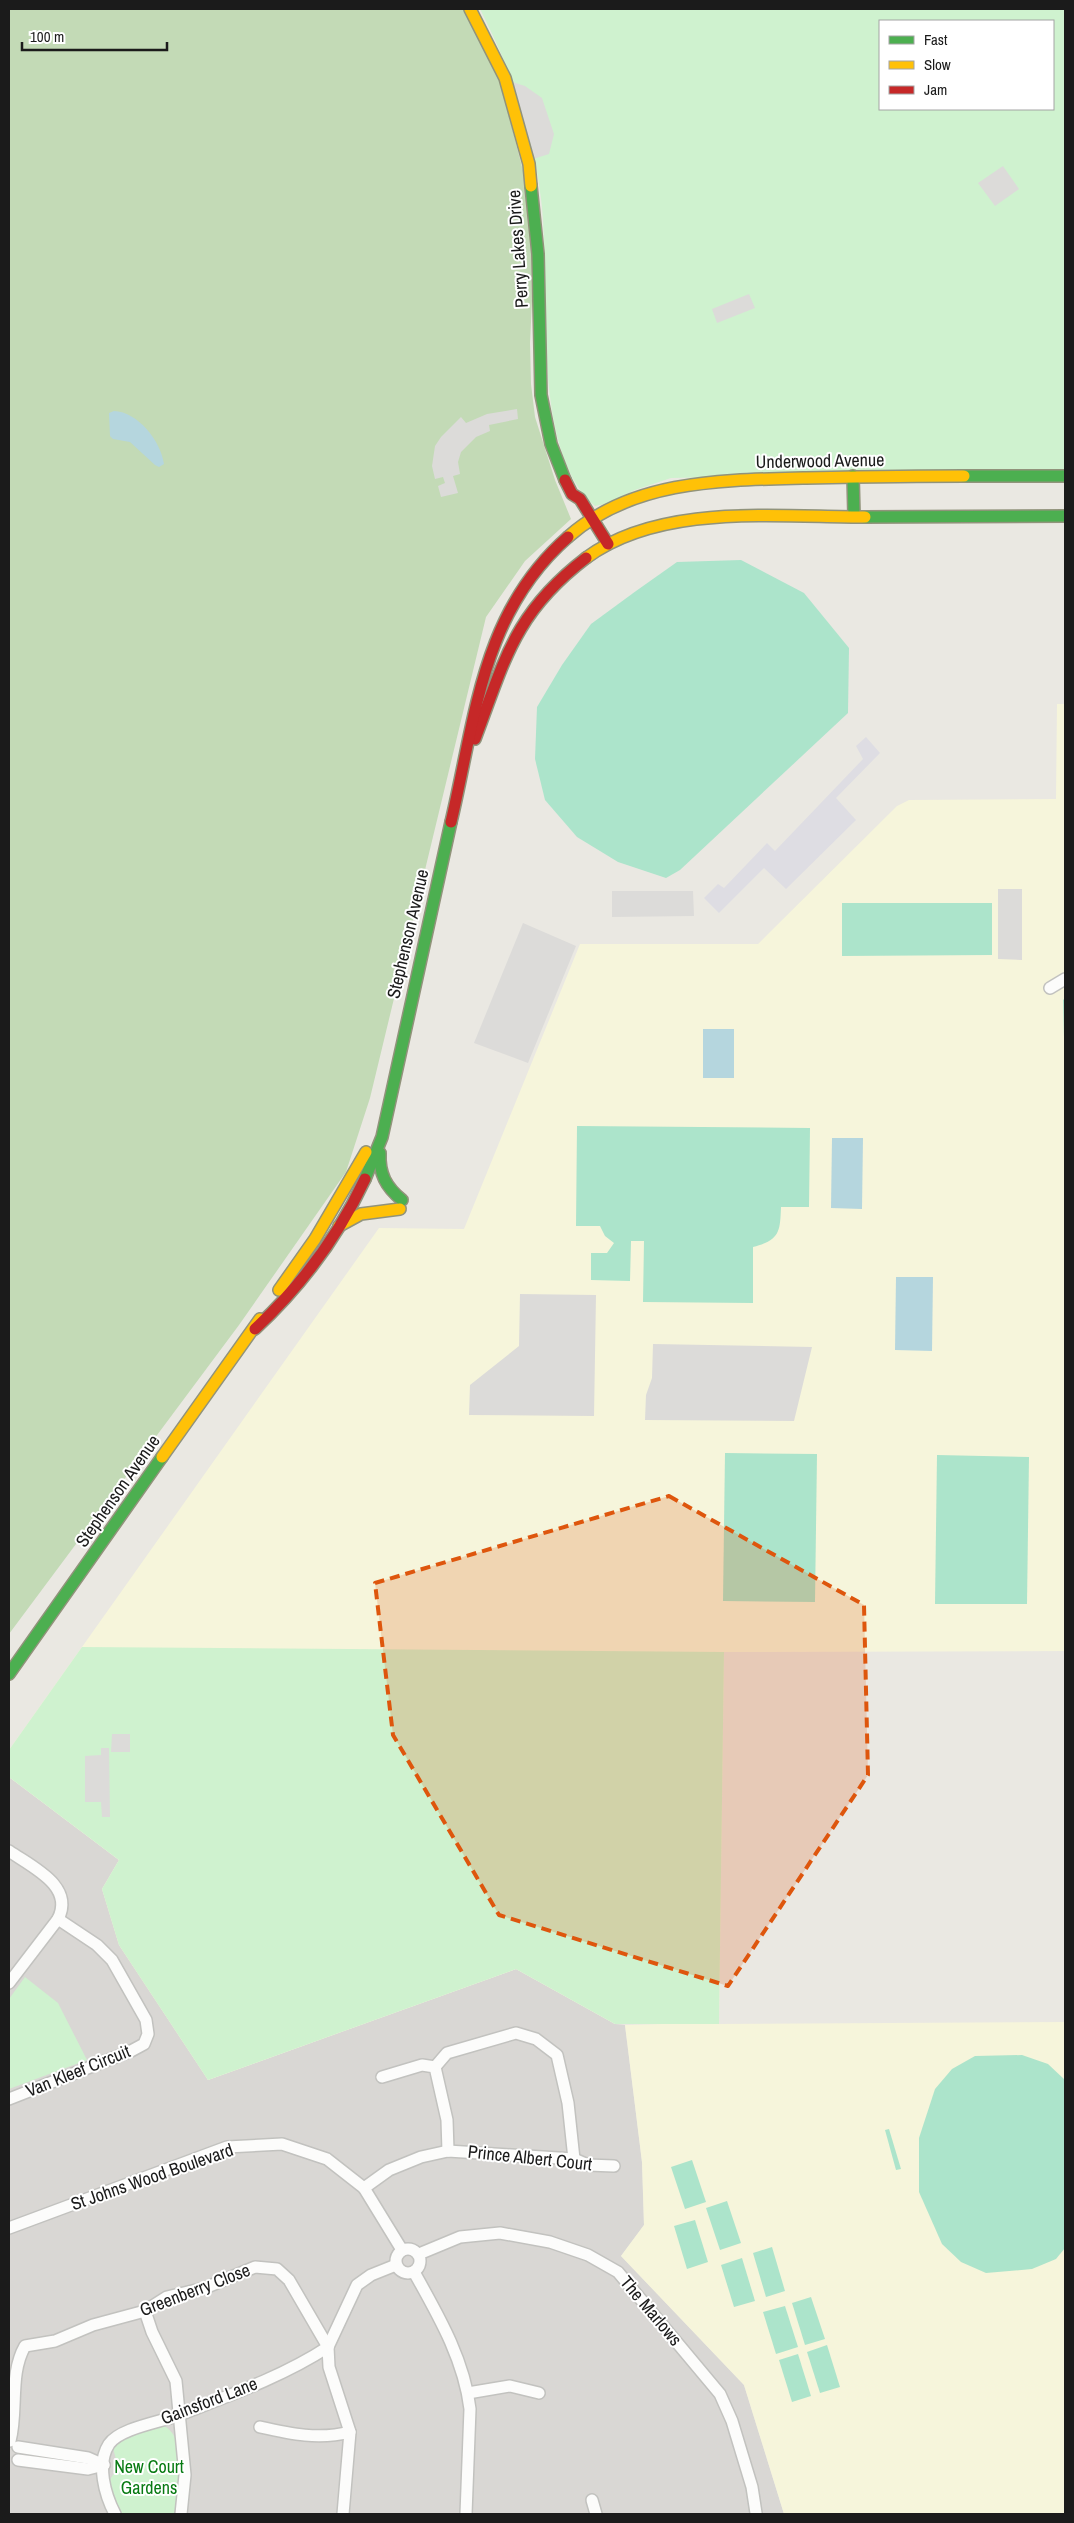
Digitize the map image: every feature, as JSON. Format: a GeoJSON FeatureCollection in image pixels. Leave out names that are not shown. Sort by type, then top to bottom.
{"type":"FeatureCollection","features":[{"type":"Feature","properties":{"kind":"main road","name":"Perry Lakes Drive"},"geometry":{"type":"LineString","coordinates":[[470,9],[505,78],[529,164],[538,254],[540,395],[551,444],[572,494],[572,502],[588,522],[603,546]]}},
{"type":"Feature","properties":{"kind":"main road","name":"Underwood Avenue"},"geometry":{"type":"LineString","coordinates":[[588,522],[639,497],[692,484],[759,479],[853,476],[1065,476]]}},
{"type":"Feature","properties":{"kind":"main road"},"geometry":{"type":"LineString","coordinates":[[853,476],[854,516]]}},
{"type":"Feature","properties":{"kind":"main road"},"geometry":{"type":"LineString","coordinates":[[603,546],[637,531],[690,519],[854,516],[1065,516]]}},
{"type":"Feature","properties":{"kind":"main road","name":"Stephenson Avenue"},"geometry":{"type":"LineString","coordinates":[[255,1328],[273,1313],[306,1273],[338,1227],[362,1186],[382,1138],[385,1115],[466,762],[472,716],[496,636],[505,614],[522,586],[540,563],[588,522]]}},
{"type":"Feature","properties":{"kind":"main road","name":"Stephenson Avenue"},"geometry":{"type":"LineString","coordinates":[[466,762],[486,712],[498,674],[519,627],[560,578],[603,546]]}},
{"type":"Feature","properties":{"kind":"main road","name":"Stephenson Avenue"},"geometry":{"type":"LineString","coordinates":[[9,1674],[255,1328],[266,1309],[315,1240],[385,1115]]}},
{"type":"Feature","properties":{"kind":"main road"},"geometry":{"type":"LineString","coordinates":[[338,1227],[362,1214],[401,1204],[381,1179],[379,1166],[382,1138]]}},
{"type":"Feature","properties":{"kind":"street"},"geometry":{"type":"LineString","coordinates":[[1050,988],[1065,979]]}},
{"type":"Feature","properties":{"kind":"street"},"geometry":{"type":"LineString","coordinates":[[9,1851],[58,1888],[63,1902],[58,1919],[9,1983]]}},
{"type":"Feature","properties":{"kind":"street","name":"Van Kleef Circuit"},"geometry":{"type":"LineString","coordinates":[[9,2099],[131,2051],[144,2044],[148,2034],[146,2020],[112,1960],[97,1945],[58,1919]]}},
{"type":"Feature","properties":{"kind":"street"},"geometry":{"type":"LineString","coordinates":[[435,2067],[447,2053],[516,2033],[536,2039],[557,2055],[568,2102],[574,2159]]}},
{"type":"Feature","properties":{"kind":"street"},"geometry":{"type":"LineString","coordinates":[[382,2077],[422,2065],[435,2067]]}},
{"type":"Feature","properties":{"kind":"street"},"geometry":{"type":"LineString","coordinates":[[435,2067],[447,2120],[448,2150]]}},
{"type":"Feature","properties":{"kind":"street","name":"St Johns Wood Boulevard"},"geometry":{"type":"LineString","coordinates":[[9,2228],[227,2147],[282,2144],[327,2159],[364,2188],[402,2250]]}},
{"type":"Feature","properties":{"kind":"street","name":"Prince Albert Court"},"geometry":{"type":"LineString","coordinates":[[364,2188],[389,2170],[420,2157],[448,2150],[574,2159],[588,2165],[614,2166]]}},
{"type":"Feature","properties":{"kind":"street","name":"The Marlows"},"geometry":{"type":"LineString","coordinates":[[419,2254],[460,2237],[500,2233],[550,2242],[588,2255],[618,2272],[720,2394],[732,2421],[752,2487],[756,2513]]}},
{"type":"Feature","properties":{"kind":"street"},"geometry":{"type":"LineString","coordinates":[[411,2248],[419,2254],[420,2264],[414,2272],[405,2273],[396,2265],[396,2258],[402,2250],[411,2248]]}},
{"type":"Feature","properties":{"kind":"street"},"geometry":{"type":"LineString","coordinates":[[343,2514],[350,2432],[329,2367],[328,2347],[357,2285],[371,2276],[396,2265]]}},
{"type":"Feature","properties":{"kind":"street","name":"Greenberry Close"},"geometry":{"type":"LineString","coordinates":[[13,2443],[18,2367],[25,2346],[55,2341],[93,2325],[145,2311],[167,2297],[205,2288],[255,2267],[270,2267],[284,2274],[328,2347]]}},
{"type":"Feature","properties":{"kind":"street"},"geometry":{"type":"LineString","coordinates":[[414,2272],[434,2308],[462,2367],[468,2393],[470,2409],[466,2514]]}},
{"type":"Feature","properties":{"kind":"street"},"geometry":{"type":"LineString","coordinates":[[145,2311],[152,2332],[176,2381],[185,2475],[181,2514]]}},
{"type":"Feature","properties":{"kind":"street","name":"Gainsford Lane"},"geometry":{"type":"LineString","coordinates":[[104,2465],[109,2445],[118,2436],[178,2415],[303,2363],[328,2347]]}},
{"type":"Feature","properties":{"kind":"street"},"geometry":{"type":"LineString","coordinates":[[468,2393],[510,2386],[539,2393]]}},
{"type":"Feature","properties":{"kind":"street"},"geometry":{"type":"LineString","coordinates":[[260,2427],[295,2435],[332,2437],[350,2432]]}},
{"type":"Feature","properties":{"kind":"street"},"geometry":{"type":"LineString","coordinates":[[13,2443],[88,2458],[104,2465],[88,2469],[13,2463],[13,2443]]}},
{"type":"Feature","properties":{"kind":"street"},"geometry":{"type":"LineString","coordinates":[[104,2465],[104,2485],[115,2514]]}},
{"type":"Feature","properties":{"kind":"street"},"geometry":{"type":"LineString","coordinates":[[592,2500],[596,2514]]}},
{"type":"Feature","properties":{"kind":"highlighted area"},"geometry":{"type":"Polygon","coordinates":[[[669,1496],[864,1605],[868,1775],[728,1986],[499,1915],[393,1735],[375,1583],[669,1496]]]}},
{"type":"Feature","properties":{"kind":"shaded area"},"geometry":{"type":"Polygon","coordinates":[[[9,9],[465,9],[499,77],[530,198],[532,301],[530,343],[531,384],[535,417],[555,480],[571,519],[525,561],[486,617],[370,1098],[346,1172],[239,1325],[9,1634],[9,9]]]}},
{"type":"Feature","properties":{"kind":"shaded area"},"geometry":{"type":"Polygon","coordinates":[[[506,80],[525,86],[542,98],[554,134],[549,154],[530,160],[506,80]]]}},
{"type":"Feature","properties":{"kind":"shaded area"},"geometry":{"type":"Polygon","coordinates":[[[1003,166],[1019,189],[995,206],[978,183],[1003,166]]]}},
{"type":"Feature","properties":{"kind":"shaded area"},"geometry":{"type":"Polygon","coordinates":[[[749,294],[755,308],[717,323],[712,309],[749,294]]]}},
{"type":"Feature","properties":{"kind":"shaded area"},"geometry":{"type":"Polygon","coordinates":[[[517,409],[518,419],[489,425],[490,431],[476,437],[461,452],[458,462],[460,474],[453,476],[458,493],[441,497],[438,486],[445,483],[443,477],[435,479],[432,466],[435,446],[441,437],[461,417],[466,423],[487,414],[517,409]]]}},
{"type":"Feature","properties":{"kind":"shaded area"},"geometry":{"type":"Polygon","coordinates":[[[1057,704],[1065,704],[1065,1651],[724,1652],[719,2024],[1065,2022],[1065,2514],[784,2514],[744,2385],[621,2256],[644,2225],[642,2162],[625,2025],[662,2024],[615,2024],[516,1969],[208,2080],[119,1945],[102,1889],[119,1860],[9,1777],[9,1750],[379,1228],[464,1229],[580,944],[758,944],[897,806],[909,800],[1056,799],[1057,704]]]}},
{"type":"Feature","properties":{"kind":"shaded area"},"geometry":{"type":"Polygon","coordinates":[[[866,737],[880,753],[836,798],[856,820],[786,889],[764,868],[719,913],[704,898],[718,884],[724,888],[767,843],[775,851],[863,759],[856,746],[866,737]]]}},
{"type":"Feature","properties":{"kind":"shaded area"},"geometry":{"type":"Polygon","coordinates":[[[998,889],[1022,889],[1022,960],[998,959],[998,889]]]}},
{"type":"Feature","properties":{"kind":"shaded area"},"geometry":{"type":"Polygon","coordinates":[[[612,891],[693,891],[694,916],[612,917],[612,891]]]}},
{"type":"Feature","properties":{"kind":"shaded area"},"geometry":{"type":"Polygon","coordinates":[[[523,923],[576,946],[528,1063],[474,1043],[523,923]]]}},
{"type":"Feature","properties":{"kind":"shaded area"},"geometry":{"type":"Polygon","coordinates":[[[520,1294],[596,1295],[594,1416],[469,1415],[470,1385],[519,1346],[520,1294]]]}},
{"type":"Feature","properties":{"kind":"shaded area"},"geometry":{"type":"Polygon","coordinates":[[[653,1344],[812,1347],[794,1421],[645,1420],[646,1395],[652,1378],[653,1344]]]}},
{"type":"Feature","properties":{"kind":"shaded area"},"geometry":{"type":"Polygon","coordinates":[[[112,1734],[130,1734],[130,1752],[111,1752],[112,1734]]]}},
{"type":"Feature","properties":{"kind":"shaded area"},"geometry":{"type":"Polygon","coordinates":[[[101,1748],[109,1748],[110,1817],[102,1817],[101,1802],[85,1802],[85,1756],[101,1755],[101,1748]]]}},
{"type":"Feature","properties":{"kind":"shaded area"},"geometry":{"type":"Polygon","coordinates":[[[9,1777],[119,1860],[208,2080],[516,1969],[615,2024],[625,2025],[642,2162],[644,2225],[621,2256],[744,2385],[784,2514],[9,2514],[9,1777]]]}},
{"type":"Feature","properties":{"kind":"green space"},"geometry":{"type":"Polygon","coordinates":[[[480,9],[1065,9],[1065,469],[671,478],[635,490],[605,504],[595,506],[574,480],[560,446],[551,406],[547,362],[544,234],[541,199],[526,125],[511,78],[480,9]]]}},
{"type":"Feature","properties":{"kind":"green space"},"geometry":{"type":"Polygon","coordinates":[[[741,560],[804,593],[849,648],[848,713],[680,870],[666,878],[618,862],[577,837],[545,800],[535,759],[537,707],[562,665],[591,624],[636,591],[677,562],[741,560]]]}},
{"type":"Feature","properties":{"kind":"green space"},"geometry":{"type":"Polygon","coordinates":[[[842,903],[992,903],[992,955],[842,956],[842,903]]]}},
{"type":"Feature","properties":{"kind":"green space"},"geometry":{"type":"Polygon","coordinates":[[[1065,998],[1065,1076],[1063,1000],[1065,998]]]}},
{"type":"Feature","properties":{"kind":"green space"},"geometry":{"type":"Polygon","coordinates":[[[577,1126],[810,1128],[809,1207],[781,1207],[777,1234],[769,1241],[753,1247],[753,1303],[643,1302],[644,1241],[631,1241],[630,1281],[591,1280],[591,1253],[607,1253],[614,1243],[605,1236],[600,1226],[576,1226],[577,1126]]]}},
{"type":"Feature","properties":{"kind":"green space"},"geometry":{"type":"Polygon","coordinates":[[[725,1453],[817,1454],[815,1602],[723,1601],[725,1453]]]}},
{"type":"Feature","properties":{"kind":"green space"},"geometry":{"type":"Polygon","coordinates":[[[937,1455],[1029,1457],[1027,1604],[935,1604],[937,1455]]]}},
{"type":"Feature","properties":{"kind":"green space"},"geometry":{"type":"Polygon","coordinates":[[[82,1647],[724,1652],[719,2024],[615,2024],[516,1969],[208,2080],[119,1945],[102,1889],[119,1860],[9,1777],[9,1750],[82,1647]]]}},
{"type":"Feature","properties":{"kind":"green space"},"geometry":{"type":"Polygon","coordinates":[[[25,1977],[58,2003],[87,2060],[9,2089],[9,1999],[25,1977]]]}},
{"type":"Feature","properties":{"kind":"green space"},"geometry":{"type":"Polygon","coordinates":[[[1022,2055],[1048,2064],[1065,2080],[1065,2248],[1056,2259],[1032,2269],[986,2273],[961,2262],[942,2244],[919,2192],[919,2138],[935,2089],[952,2069],[975,2056],[1022,2055]]]}},
{"type":"Feature","properties":{"kind":"green space"},"geometry":{"type":"Polygon","coordinates":[[[889,2129],[901,2169],[896,2170],[885,2130],[889,2129]]]}},
{"type":"Feature","properties":{"kind":"green space"},"geometry":{"type":"Polygon","coordinates":[[[692,2160],[706,2202],[685,2209],[671,2167],[692,2160]]]}},
{"type":"Feature","properties":{"kind":"green space"},"geometry":{"type":"Polygon","coordinates":[[[727,2201],[741,2243],[720,2250],[706,2208],[727,2201]]]}},
{"type":"Feature","properties":{"kind":"green space"},"geometry":{"type":"Polygon","coordinates":[[[695,2220],[708,2262],[687,2269],[674,2226],[695,2220]]]}},
{"type":"Feature","properties":{"kind":"green space"},"geometry":{"type":"Polygon","coordinates":[[[772,2247],[785,2291],[766,2297],[753,2253],[772,2247]]]}},
{"type":"Feature","properties":{"kind":"green space"},"geometry":{"type":"Polygon","coordinates":[[[742,2258],[755,2301],[734,2307],[721,2265],[742,2258]]]}},
{"type":"Feature","properties":{"kind":"green space"},"geometry":{"type":"Polygon","coordinates":[[[811,2297],[825,2339],[805,2345],[792,2303],[811,2297]]]}},
{"type":"Feature","properties":{"kind":"green space"},"geometry":{"type":"Polygon","coordinates":[[[785,2306],[798,2347],[776,2354],[763,2312],[785,2306]]]}},
{"type":"Feature","properties":{"kind":"green space"},"geometry":{"type":"Polygon","coordinates":[[[827,2345],[840,2387],[820,2393],[807,2352],[827,2345]]]}},
{"type":"Feature","properties":{"kind":"green space"},"geometry":{"type":"Polygon","coordinates":[[[798,2354],[811,2396],[792,2402],[779,2360],[798,2354]]]}},
{"type":"Feature","properties":{"kind":"green space","name":"New Court Gardens"},"geometry":{"type":"Polygon","coordinates":[[[161,2425],[170,2430],[176,2439],[179,2451],[180,2478],[176,2514],[120,2514],[109,2481],[118,2467],[113,2448],[120,2439],[161,2425]]]}},
{"type":"Feature","properties":{"kind":"water"},"geometry":{"type":"Polygon","coordinates":[[[114,411],[132,416],[147,429],[158,446],[164,464],[159,467],[155,465],[130,442],[113,439],[110,436],[109,413],[114,411]]]}},
{"type":"Feature","properties":{"kind":"water"},"geometry":{"type":"Polygon","coordinates":[[[703,1029],[734,1029],[734,1078],[703,1078],[703,1029]]]}},
{"type":"Feature","properties":{"kind":"water"},"geometry":{"type":"Polygon","coordinates":[[[832,1138],[863,1138],[862,1209],[831,1208],[832,1138]]]}},
{"type":"Feature","properties":{"kind":"water"},"geometry":{"type":"Polygon","coordinates":[[[896,1277],[933,1277],[932,1351],[895,1350],[896,1277]]]}},
{"type":"Feature","properties":{"kind":"traffic: fast"},"geometry":{"type":"LineString","coordinates":[[531,186],[538,254],[541,395],[551,444],[565,480]]}},
{"type":"Feature","properties":{"kind":"traffic: fast"},"geometry":{"type":"LineString","coordinates":[[853,476],[854,516]]}},
{"type":"Feature","properties":{"kind":"traffic: fast"},"geometry":{"type":"LineString","coordinates":[[964,476],[1065,476]]}},
{"type":"Feature","properties":{"kind":"traffic: fast"},"geometry":{"type":"LineString","coordinates":[[865,517],[1065,516]]}},
{"type":"Feature","properties":{"kind":"traffic: fast"},"geometry":{"type":"LineString","coordinates":[[365,1179],[382,1137],[451,822]]}},
{"type":"Feature","properties":{"kind":"traffic: fast"},"geometry":{"type":"LineString","coordinates":[[380,1153],[382,1174],[388,1185],[402,1200]]}},
{"type":"Feature","properties":{"kind":"traffic: fast"},"geometry":{"type":"LineString","coordinates":[[9,1674],[162,1457]]}},
{"type":"Feature","properties":{"kind":"traffic: slow"},"geometry":{"type":"LineString","coordinates":[[470,9],[505,78],[529,164],[531,186]]}},
{"type":"Feature","properties":{"kind":"traffic: slow"},"geometry":{"type":"LineString","coordinates":[[568,537],[593,518],[620,504],[649,494],[679,487],[741,480],[964,476]]}},
{"type":"Feature","properties":{"kind":"traffic: slow"},"geometry":{"type":"LineString","coordinates":[[586,558],[616,540],[648,528],[684,521],[758,515],[865,517]]}},
{"type":"Feature","properties":{"kind":"traffic: slow"},"geometry":{"type":"LineString","coordinates":[[279,1290],[315,1239],[366,1152]]}},
{"type":"Feature","properties":{"kind":"traffic: slow"},"geometry":{"type":"LineString","coordinates":[[339,1226],[361,1214],[400,1209]]}},
{"type":"Feature","properties":{"kind":"traffic: slow"},"geometry":{"type":"LineString","coordinates":[[162,1457],[260,1319]]}},
{"type":"Feature","properties":{"kind":"traffic: jam"},"geometry":{"type":"LineString","coordinates":[[565,480],[572,494],[580,499],[608,544]]}},
{"type":"Feature","properties":{"kind":"traffic: jam"},"geometry":{"type":"LineString","coordinates":[[451,822],[476,706],[486,669],[499,633],[517,599],[539,567],[568,537]]}},
{"type":"Feature","properties":{"kind":"traffic: jam"},"geometry":{"type":"LineString","coordinates":[[475,739],[504,662],[527,619],[542,598],[586,558]]}},
{"type":"Feature","properties":{"kind":"traffic: jam"},"geometry":{"type":"LineString","coordinates":[[255,1329],[272,1313],[318,1259],[355,1200],[365,1179]]}}]}
